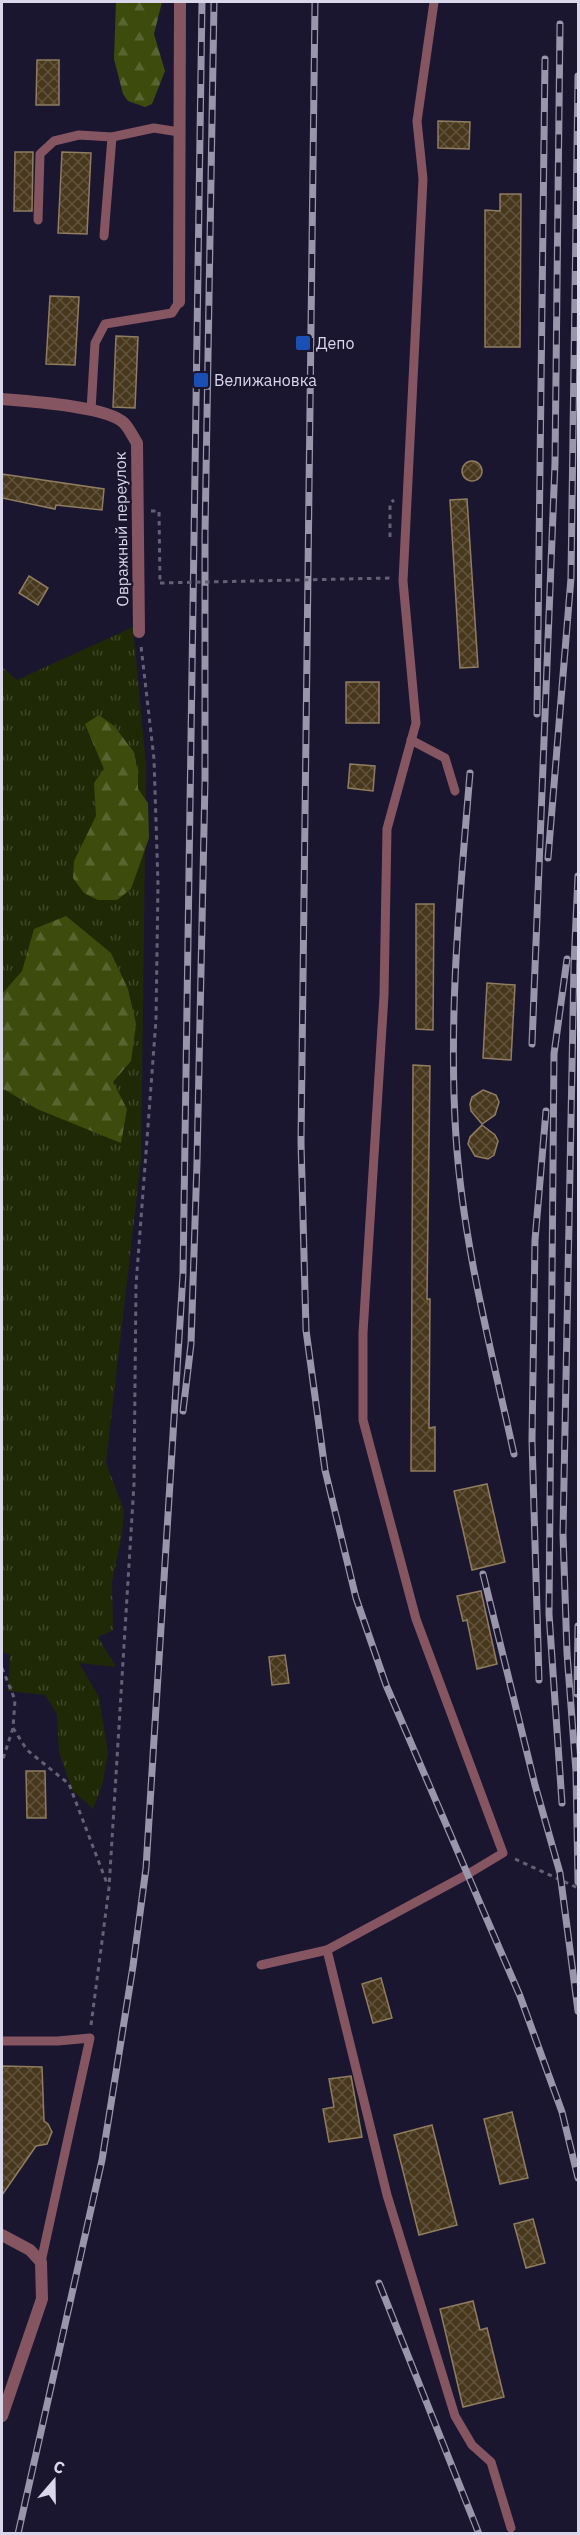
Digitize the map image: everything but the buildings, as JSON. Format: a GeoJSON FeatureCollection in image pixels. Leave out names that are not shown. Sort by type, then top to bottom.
{"type":"FeatureCollection","features":[{"type":"Feature","properties":{"kind":"street"},"geometry":{"type":"LineString","coordinates":[[179,302],[180,2]]}},
{"type":"Feature","properties":{"kind":"street","name":"Овражный переулок"},"geometry":{"type":"LineString","coordinates":[[2,399],[62,404],[91,410],[123,422],[137,443],[139,632]]}},
{"type":"Feature","properties":{"kind":"street"},"geometry":{"type":"LineString","coordinates":[[2,2235],[30,2250],[41,2262],[42,2299],[2,2416]]}},
{"type":"Feature","properties":{"kind":"lane"},"geometry":{"type":"LineString","coordinates":[[261,1965],[327,1950],[503,1853],[416,1619],[363,1420],[363,1333],[384,995],[387,829],[416,723],[403,581],[423,179],[417,121],[434,2]]}},
{"type":"Feature","properties":{"kind":"lane"},"geometry":{"type":"LineString","coordinates":[[38,220],[40,154],[54,141],[79,135],[112,137],[154,128],[179,132]]}},
{"type":"Feature","properties":{"kind":"lane"},"geometry":{"type":"LineString","coordinates":[[104,236],[112,137]]}},
{"type":"Feature","properties":{"kind":"lane"},"geometry":{"type":"LineString","coordinates":[[91,410],[94,343],[105,324],[172,313],[179,302]]}},
{"type":"Feature","properties":{"kind":"lane"},"geometry":{"type":"LineString","coordinates":[[411,740],[445,758],[455,791]]}},
{"type":"Feature","properties":{"kind":"lane"},"geometry":{"type":"LineString","coordinates":[[327,1950],[387,2195],[455,2416],[472,2445],[491,2462],[511,2528]]}},
{"type":"Feature","properties":{"kind":"lane"},"geometry":{"type":"LineString","coordinates":[[2,2041],[58,2041],[90,2038],[41,2262]]}},
{"type":"Feature","properties":{"kind":"path"},"geometry":{"type":"LineString","coordinates":[[159,511],[160,583],[391,578]]}},
{"type":"Feature","properties":{"kind":"path"},"geometry":{"type":"LineString","coordinates":[[90,2038],[109,1888],[134,1484],[136,1285],[156,1020],[158,884],[153,759],[139,632]]}},
{"type":"Feature","properties":{"kind":"path"},"geometry":{"type":"LineString","coordinates":[[2,1668],[15,1700],[13,1728],[2,1762]]}},
{"type":"Feature","properties":{"kind":"path"},"geometry":{"type":"LineString","coordinates":[[13,1728],[27,1750],[69,1784],[109,1888]]}},
{"type":"Feature","properties":{"kind":"path"},"geometry":{"type":"LineString","coordinates":[[503,1853],[579,1888]]}},
{"type":"Feature","properties":{"kind":"green space"},"geometry":{"type":"Polygon","coordinates":[[[116,2],[162,2],[154,34],[165,71],[152,104],[145,107],[128,101],[123,94],[114,59],[116,2]]]}},
{"type":"Feature","properties":{"kind":"green space"},"geometry":{"type":"Polygon","coordinates":[[[133,627],[146,766],[141,1160],[106,1463],[124,1510],[122,1534],[112,1582],[113,1630],[98,1637],[116,1667],[79,1663],[99,1697],[108,1753],[102,1786],[93,1809],[72,1790],[59,1752],[57,1714],[45,1695],[8,1691],[10,1655],[2,1652],[2,667],[17,680],[133,627]]]}},
{"type":"Feature","properties":{"kind":"green space"},"geometry":{"type":"Polygon","coordinates":[[[99,715],[114,726],[134,752],[137,768],[138,764],[138,789],[148,803],[149,838],[131,889],[117,900],[98,900],[84,893],[73,878],[74,861],[96,816],[94,783],[104,769],[85,724],[99,715]]]}},
{"type":"Feature","properties":{"kind":"green space"},"geometry":{"type":"Polygon","coordinates":[[[66,916],[111,953],[128,989],[136,1024],[131,1061],[113,1082],[127,1109],[121,1143],[37,1109],[2,1088],[2,994],[22,971],[34,929],[66,916]]]}},
{"type":"Feature","properties":{"kind":"railway"},"geometry":{"type":"LineString","coordinates":[[18,2534],[102,2160],[146,1868],[183,1274],[202,2]]}},
{"type":"Feature","properties":{"kind":"railway"},"geometry":{"type":"LineString","coordinates":[[183,1411],[191,1344],[197,1162],[205,781],[205,534],[214,2]]}},
{"type":"Feature","properties":{"kind":"railway"},"geometry":{"type":"LineString","coordinates":[[315,2],[301,1142],[306,1330],[325,1470],[356,1598],[386,1685],[520,1996],[562,2112],[578,2178]]}},
{"type":"Feature","properties":{"kind":"railway"},"geometry":{"type":"LineString","coordinates":[[532,1044],[555,463],[560,24]]}},
{"type":"Feature","properties":{"kind":"railway"},"geometry":{"type":"LineString","coordinates":[[537,714],[545,59]]}},
{"type":"Feature","properties":{"kind":"railway"},"geometry":{"type":"LineString","coordinates":[[548,858],[571,578],[578,76]]}},
{"type":"Feature","properties":{"kind":"railway"},"geometry":{"type":"LineString","coordinates":[[470,773],[454,1000],[456,1137],[471,1257],[514,1454]]}},
{"type":"Feature","properties":{"kind":"railway"},"geometry":{"type":"LineString","coordinates":[[578,876],[574,964],[563,1534],[567,1653],[576,1772],[578,1882]]}},
{"type":"Feature","properties":{"kind":"railway"},"geometry":{"type":"LineString","coordinates":[[562,1803],[549,1614],[554,1054],[567,959]]}},
{"type":"Feature","properties":{"kind":"railway"},"geometry":{"type":"LineString","coordinates":[[539,1680],[532,1440],[535,1240],[546,1111]]}},
{"type":"Feature","properties":{"kind":"railway"},"geometry":{"type":"LineString","coordinates":[[483,1574],[535,1785],[560,1873],[578,2011]]}},
{"type":"Feature","properties":{"kind":"railway"},"geometry":{"type":"LineString","coordinates":[[577,1694],[578,1626]]}},
{"type":"Feature","properties":{"kind":"railway"},"geometry":{"type":"LineString","coordinates":[[379,2283],[479,2534]]}},
{"type":"Feature","properties":{"kind":"place","name":"Депо"},"geometry":{"type":"Point","coordinates":[303,343]}},
{"type":"Feature","properties":{"kind":"place","name":"Велижановка"},"geometry":{"type":"Point","coordinates":[201,380]}}]}
